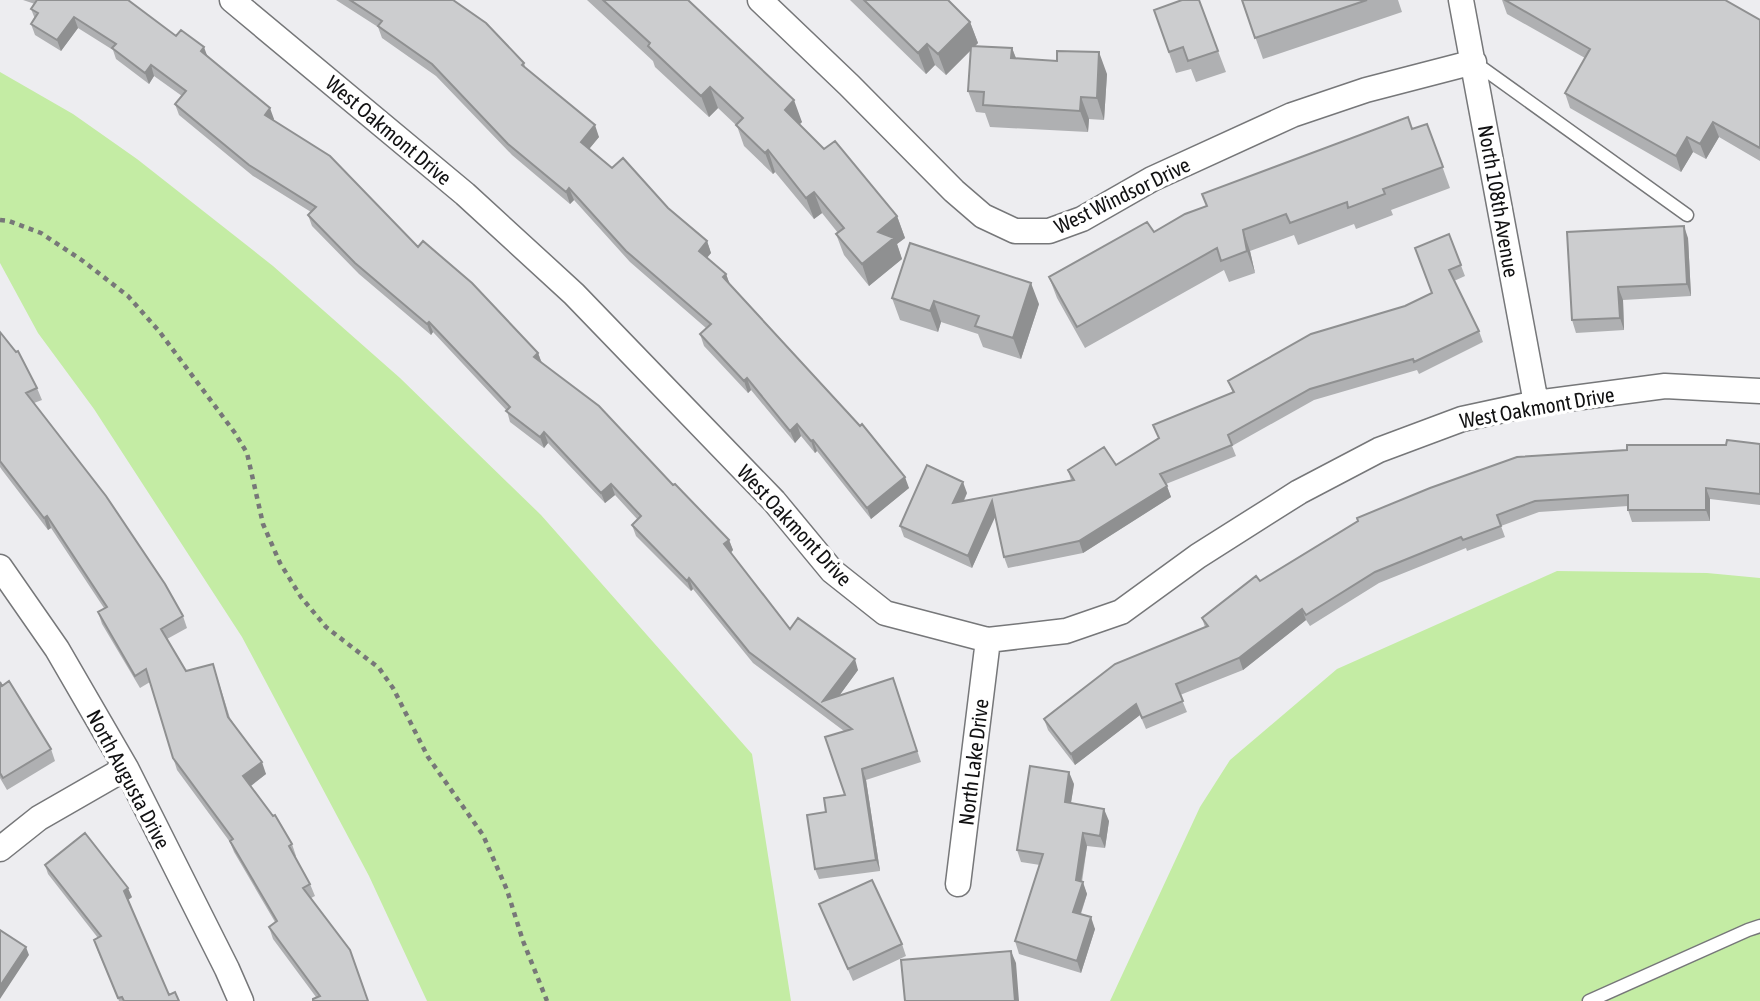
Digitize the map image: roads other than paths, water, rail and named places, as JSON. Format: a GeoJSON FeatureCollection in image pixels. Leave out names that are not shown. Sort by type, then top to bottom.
{"type":"FeatureCollection","features":[{"type":"Feature","properties":{"kind":"street","name":"West Oakmont Drive"},"geometry":{"type":"LineString","coordinates":[[232,0],[465,194],[574,294],[774,501],[832,571],[885,613],[988,640],[1066,631],[1121,612],[1198,556],[1299,492],[1379,450],[1462,419],[1536,403],[1665,386],[1760,391]]}},
{"type":"Feature","properties":{"kind":"street","name":"West Windsor Drive"},"geometry":{"type":"LineString","coordinates":[[760,0],[954,191],[983,216],[1015,231],[1049,232],[1082,219],[1152,179],[1292,115],[1366,90],[1474,62]]}},
{"type":"Feature","properties":{"kind":"street","name":"North 108th Avenue"},"geometry":{"type":"LineString","coordinates":[[1461,0],[1536,403]]}},
{"type":"Feature","properties":{"kind":"street","name":"North Augusta Drive"},"geometry":{"type":"LineString","coordinates":[[0,567],[57,649],[126,768],[241,1001]]}},
{"type":"Feature","properties":{"kind":"street","name":"North Lake Drive"},"geometry":{"type":"LineString","coordinates":[[958,884],[988,640]]}},
{"type":"Feature","properties":{"kind":"street"},"geometry":{"type":"LineString","coordinates":[[0,849],[39,818],[126,768]]}},
{"type":"Feature","properties":{"kind":"lane"},"geometry":{"type":"LineString","coordinates":[[1474,62],[1687,215]]}},
{"type":"Feature","properties":{"kind":"lane"},"geometry":{"type":"LineString","coordinates":[[1589,1001],[1760,926]]}}]}
